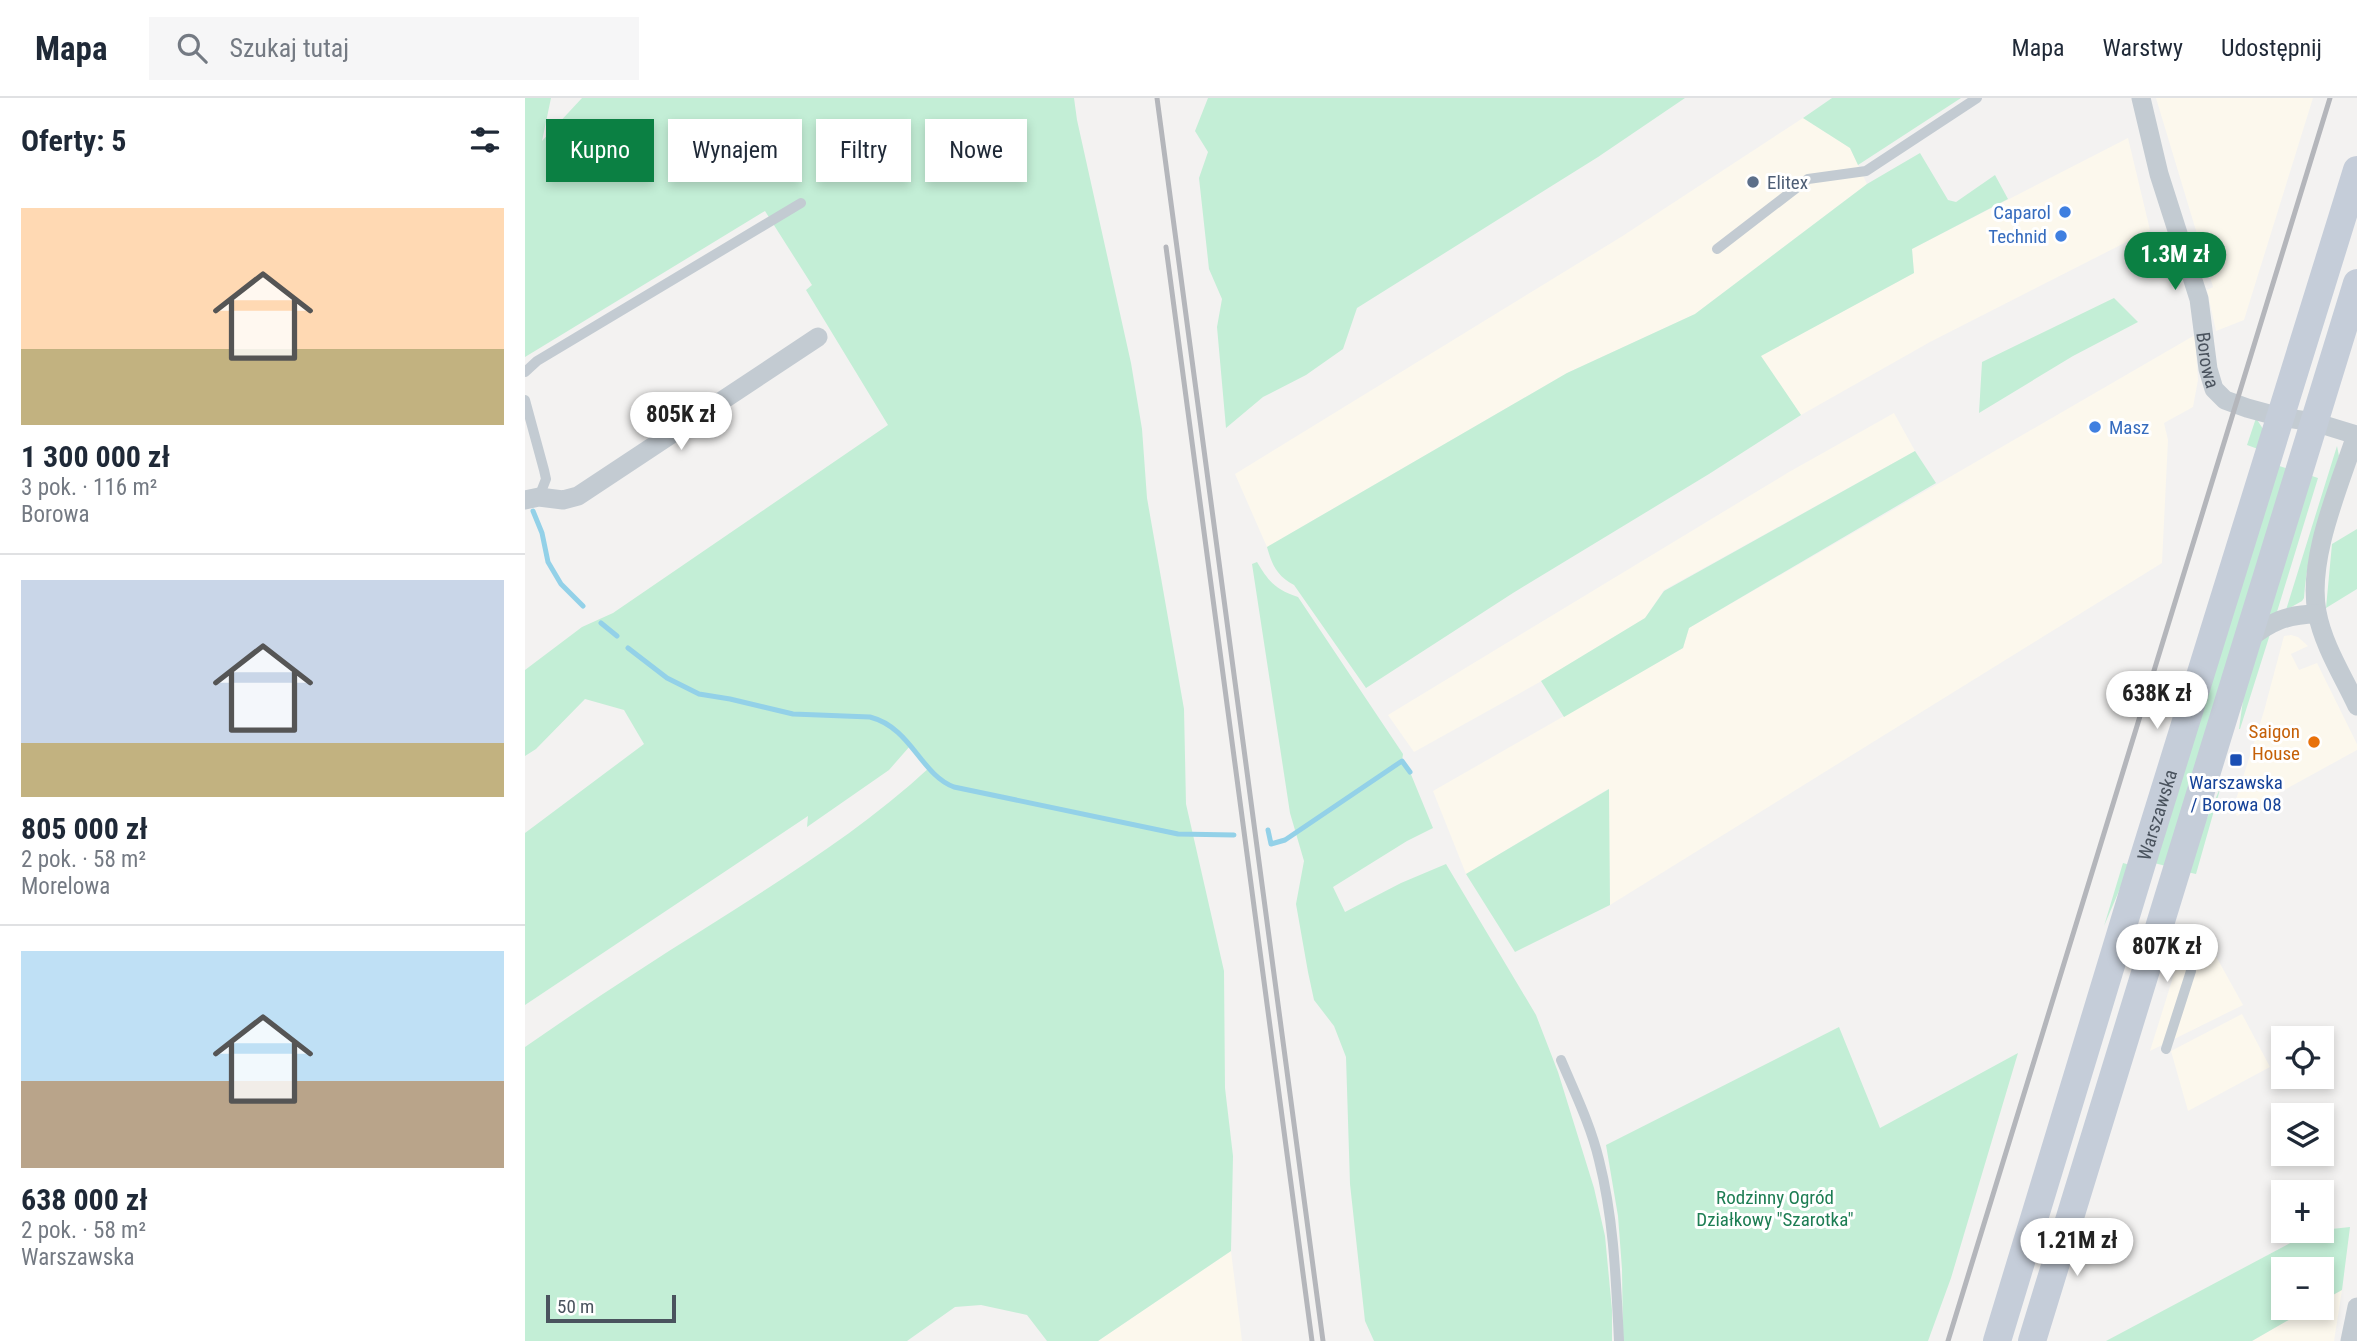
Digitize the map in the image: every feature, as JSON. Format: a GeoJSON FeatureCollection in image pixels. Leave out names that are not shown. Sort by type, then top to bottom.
{"type":"FeatureCollection","features":[{"type":"Feature","properties":{"kind":"main road","name":"Warszawska"},"geometry":{"type":"LineString","coordinates":[[1997,1341],[2357,170]]}},
{"type":"Feature","properties":{"kind":"main road","name":"Warszawska"},"geometry":{"type":"LineString","coordinates":[[2032,1341],[2357,284]]}},
{"type":"Feature","properties":{"kind":"street","name":"Borowa"},"geometry":{"type":"LineString","coordinates":[[2141,98],[2159,174],[2199,299],[2208,369],[2214,389],[2225,400],[2280,418],[2314,422]]}},
{"type":"Feature","properties":{"kind":"street"},"geometry":{"type":"LineString","coordinates":[[532,499],[563,500],[578,496],[818,337]]}},
{"type":"Feature","properties":{"kind":"street"},"geometry":{"type":"LineString","coordinates":[[2314,422],[2356,433],[2315,580],[2317,614],[2330,652],[2357,706]]}},
{"type":"Feature","properties":{"kind":"street"},"geometry":{"type":"LineString","coordinates":[[2247,641],[2281,618],[2317,614]]}},
{"type":"Feature","properties":{"kind":"street"},"geometry":{"type":"LineString","coordinates":[[2350,1341],[2357,1307]]}},
{"type":"Feature","properties":{"kind":"lane"},"geometry":{"type":"LineString","coordinates":[[1717,250],[1808,179],[1866,171],[1977,98]]}},
{"type":"Feature","properties":{"kind":"lane"},"geometry":{"type":"LineString","coordinates":[[525,372],[537,361],[801,204]]}},
{"type":"Feature","properties":{"kind":"lane"},"geometry":{"type":"LineString","coordinates":[[525,400],[546,480],[532,499]]}},
{"type":"Feature","properties":{"kind":"lane"},"geometry":{"type":"LineString","coordinates":[[2155,942],[2185,959],[2190,964],[2191,971],[2166,1049]]}},
{"type":"Feature","properties":{"kind":"lane"},"geometry":{"type":"LineString","coordinates":[[1562,1060],[1599,1160],[1607,1197],[1615,1266],[1619,1341]]}},
{"type":"Feature","properties":{"kind":"shaded area"},"geometry":{"type":"Polygon","coordinates":[[[2156,98],[2313,98],[2244,320],[2216,331],[2207,290],[2213,287],[2156,98]]]}},
{"type":"Feature","properties":{"kind":"shaded area"},"geometry":{"type":"Polygon","coordinates":[[[1803,118],[1850,148],[1867,184],[1695,314],[1567,373],[1267,547],[1235,474],[1621,237],[1803,118]]]}},
{"type":"Feature","properties":{"kind":"shaded area"},"geometry":{"type":"Polygon","coordinates":[[[2128,138],[2150,230],[1930,342],[1801,415],[1760,356],[1914,273],[1912,249],[2128,138]]]}},
{"type":"Feature","properties":{"kind":"shaded area"},"geometry":{"type":"Polygon","coordinates":[[[2195,335],[2198,380],[2193,407],[2164,423],[2168,440],[2162,563],[1610,905],[1608,789],[1466,874],[1433,791],[1683,648],[1689,628],[2195,335]]]}},
{"type":"Feature","properties":{"kind":"shaded area"},"geometry":{"type":"Polygon","coordinates":[[[1894,413],[1915,451],[1664,590],[1645,618],[1538,683],[1414,752],[1388,715],[1789,472],[1894,413]]]}},
{"type":"Feature","properties":{"kind":"shaded area"},"geometry":{"type":"Polygon","coordinates":[[[2284,636],[2298,637],[2308,646],[2291,654],[2299,670],[2317,663],[2357,744],[2357,750],[2237,816],[2233,809],[2284,636]]]}},
{"type":"Feature","properties":{"kind":"shaded area"},"geometry":{"type":"Polygon","coordinates":[[[2203,933],[2243,1005],[2150,1051],[2183,945],[2203,933]]]}},
{"type":"Feature","properties":{"kind":"shaded area"},"geometry":{"type":"Polygon","coordinates":[[[2242,1014],[2270,1067],[2188,1111],[2171,1051],[2242,1014]]]}},
{"type":"Feature","properties":{"kind":"shaded area"},"geometry":{"type":"Polygon","coordinates":[[[1231,1251],[1242,1341],[1098,1341],[1231,1251]]]}},
{"type":"Feature","properties":{"kind":"shaded area"},"geometry":{"type":"Polygon","coordinates":[[[2342,1290],[2334,1341],[2252,1341],[2288,1320],[2334,1320],[2334,1294],[2342,1290]]]}},
{"type":"Feature","properties":{"kind":"green space"},"geometry":{"type":"Polygon","coordinates":[[[525,98],[551,98],[542,141],[546,137],[546,182],[654,182],[654,119],[562,119],[582,98],[1074,98],[1131,363],[1142,429],[1147,498],[1184,709],[1186,804],[1224,971],[1225,1088],[1233,1156],[1231,1251],[1098,1341],[1047,1341],[1027,1315],[981,1305],[955,1307],[907,1341],[525,1341],[525,1047],[820,853],[877,812],[930,767],[910,746],[889,770],[807,827],[808,816],[525,1005],[525,833],[644,744],[624,710],[585,699],[536,749],[525,756],[525,670],[582,627],[613,613],[888,425],[806,290],[812,285],[765,211],[525,357],[525,98]]]}},
{"type":"Feature","properties":{"kind":"green space"},"geometry":{"type":"Polygon","coordinates":[[[1208,98],[1685,98],[1598,157],[1357,308],[1343,349],[1306,375],[1263,397],[1226,428],[1217,327],[1222,299],[1209,269],[1199,178],[1208,152],[1195,131],[1208,98]]]}},
{"type":"Feature","properties":{"kind":"green space"},"geometry":{"type":"Polygon","coordinates":[[[1832,98],[1961,98],[1858,165],[1850,148],[1803,118],[1832,98]]]}},
{"type":"Feature","properties":{"kind":"green space"},"geometry":{"type":"Polygon","coordinates":[[[1920,153],[1948,200],[1956,202],[1995,175],[2008,199],[1912,249],[1914,273],[1761,356],[1801,415],[1513,593],[1366,688],[1294,585],[1276,569],[1267,547],[1567,373],[1695,314],[1867,184],[1920,153]]]}},
{"type":"Feature","properties":{"kind":"green space"},"geometry":{"type":"Polygon","coordinates":[[[2114,298],[2138,322],[2073,356],[1979,413],[1982,362],[2114,298]]]}},
{"type":"Feature","properties":{"kind":"green space"},"geometry":{"type":"Polygon","coordinates":[[[2256,418],[2263,429],[2258,449],[2247,445],[2256,418]]]}},
{"type":"Feature","properties":{"kind":"green space"},"geometry":{"type":"Polygon","coordinates":[[[2337,446],[2339,456],[2313,544],[2304,598],[2286,610],[2337,446]]]}},
{"type":"Feature","properties":{"kind":"green space"},"geometry":{"type":"Polygon","coordinates":[[[1915,451],[1936,483],[1689,628],[1683,648],[1564,717],[1541,681],[1645,618],[1664,591],[1915,451]]]}},
{"type":"Feature","properties":{"kind":"green space"},"geometry":{"type":"Polygon","coordinates":[[[2276,465],[2289,469],[2166,866],[2154,863],[2276,465]]]}},
{"type":"Feature","properties":{"kind":"green space"},"geometry":{"type":"Polygon","coordinates":[[[2309,475],[2318,478],[2276,615],[2268,618],[2309,475]]]}},
{"type":"Feature","properties":{"kind":"green space"},"geometry":{"type":"Polygon","coordinates":[[[2357,529],[2357,589],[2326,608],[2332,544],[2357,529]]]}},
{"type":"Feature","properties":{"kind":"green space"},"geometry":{"type":"Polygon","coordinates":[[[1257,562],[1273,584],[1298,597],[1403,754],[1402,761],[1410,772],[1433,828],[1333,887],[1345,912],[1401,883],[1446,864],[1536,1015],[1558,1072],[1594,1188],[1605,1236],[1612,1341],[1374,1341],[1365,1321],[1350,1184],[1346,1057],[1334,1026],[1314,1000],[1308,972],[1296,904],[1304,861],[1290,813],[1252,564],[1257,562]]]}},
{"type":"Feature","properties":{"kind":"green space"},"geometry":{"type":"Polygon","coordinates":[[[2271,631],[2239,729],[2244,693],[2257,645],[2271,631]]]}},
{"type":"Feature","properties":{"kind":"green space"},"geometry":{"type":"Polygon","coordinates":[[[2221,786],[2196,874],[2187,872],[2204,825],[2221,786]]]}},
{"type":"Feature","properties":{"kind":"green space"},"geometry":{"type":"Polygon","coordinates":[[[1609,789],[1610,905],[1515,952],[1466,874],[1609,789]]]}},
{"type":"Feature","properties":{"kind":"green space"},"geometry":{"type":"Polygon","coordinates":[[[2123,863],[2130,865],[2104,926],[2123,863]]]}},
{"type":"Feature","properties":{"kind":"green space","name":"Rodzinny Ogród Działkowy \"Szarotka\""},"geometry":{"type":"Polygon","coordinates":[[[1839,1027],[1880,1128],[2018,1053],[1951,1278],[1928,1341],[1623,1341],[1618,1216],[1606,1145],[1839,1027]]]}},
{"type":"Feature","properties":{"kind":"green space"},"geometry":{"type":"Polygon","coordinates":[[[2350,1227],[2342,1290],[2334,1294],[2334,1257],[2271,1257],[2271,1320],[2288,1320],[2252,1341],[2106,1341],[2290,1243],[2334,1243],[2334,1229],[2350,1227]]]}},
{"type":"Feature","properties":{"kind":"waterway"},"geometry":{"type":"LineString","coordinates":[[533,511],[542,533],[548,562],[561,584],[583,606]]}},
{"type":"Feature","properties":{"kind":"waterway"},"geometry":{"type":"LineString","coordinates":[[601,623],[617,636]]}},
{"type":"Feature","properties":{"kind":"waterway"},"geometry":{"type":"LineString","coordinates":[[628,648],[667,678],[699,694],[793,714],[870,717],[896,731],[932,772],[954,787],[1178,834],[1234,835]]}},
{"type":"Feature","properties":{"kind":"waterway"},"geometry":{"type":"LineString","coordinates":[[1268,830],[1271,844],[1285,840],[1402,761],[1410,772]]}},
{"type":"Feature","properties":{"kind":"railway"},"geometry":{"type":"LineString","coordinates":[[1157,98],[1323,1341]]}},
{"type":"Feature","properties":{"kind":"railway"},"geometry":{"type":"LineString","coordinates":[[1948,1341],[2330,98]]}},
{"type":"Feature","properties":{"kind":"railway"},"geometry":{"type":"LineString","coordinates":[[1166,247],[1312,1341]]}},
{"type":"Feature","properties":{"kind":"place","name":"Elitex"},"geometry":{"type":"Point","coordinates":[1753,182]}},
{"type":"Feature","properties":{"kind":"place","name":"Caparol"},"geometry":{"type":"Point","coordinates":[2065,212]}},
{"type":"Feature","properties":{"kind":"place","name":"Technid"},"geometry":{"type":"Point","coordinates":[2061,236]}},
{"type":"Feature","properties":{"kind":"place","name":"Masz"},"geometry":{"type":"Point","coordinates":[2095,427]}},
{"type":"Feature","properties":{"kind":"place","name":"Saigon House"},"geometry":{"type":"Point","coordinates":[2314,742]}},
{"type":"Feature","properties":{"kind":"place","name":"Warszawska / Borowa 08"},"geometry":{"type":"Point","coordinates":[2236,760]}}]}
